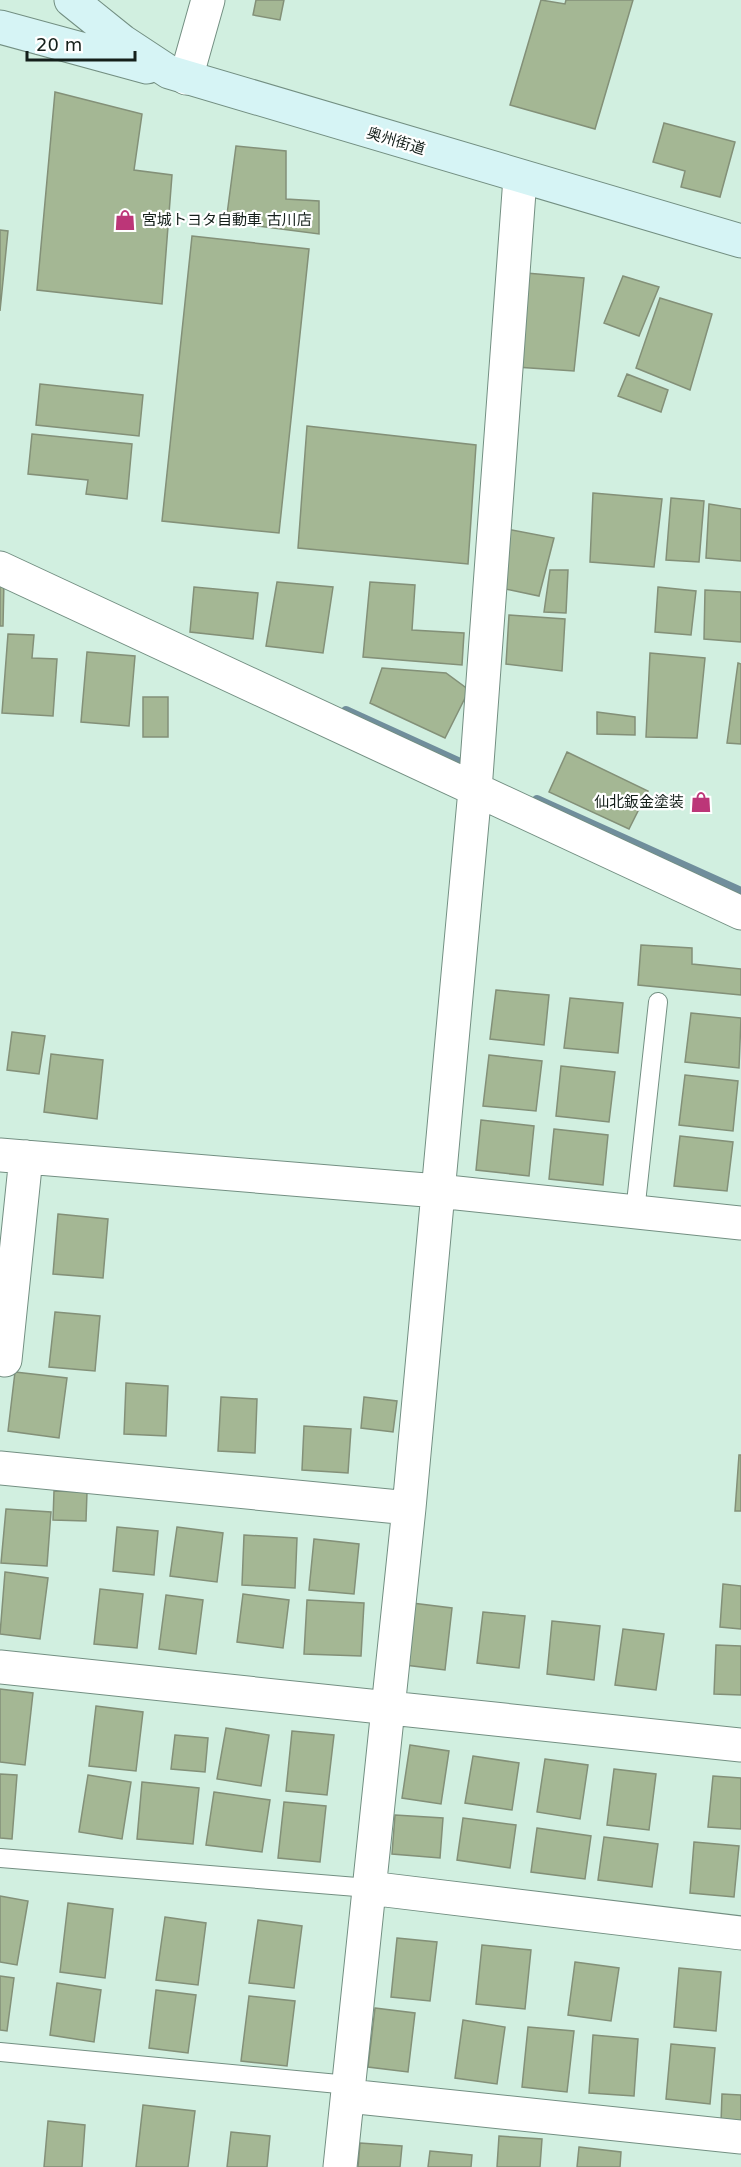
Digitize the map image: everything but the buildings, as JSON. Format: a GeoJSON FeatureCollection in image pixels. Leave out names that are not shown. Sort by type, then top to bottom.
{"type":"FeatureCollection","features":[{"type":"Feature","properties":{"kind":"street"},"geometry":{"type":"LineString","coordinates":[[0,13],[8,0]]}},
{"type":"Feature","properties":{"kind":"street","name":"奥州街道"},"geometry":{"type":"LineString","coordinates":[[71,0],[122,41],[177,75],[520,178],[741,241]]}},
{"type":"Feature","properties":{"kind":"street"},"geometry":{"type":"LineString","coordinates":[[0,27],[177,75],[208,0]]}},
{"type":"Feature","properties":{"kind":"street"},"geometry":{"type":"LineString","coordinates":[[340,2167],[409,1508],[475,789],[520,178]]}},
{"type":"Feature","properties":{"kind":"street"},"geometry":{"type":"LineString","coordinates":[[0,568],[741,912]]}},
{"type":"Feature","properties":{"kind":"street"},"geometry":{"type":"LineString","coordinates":[[5,1360],[13,1156],[438,1191],[741,1223]]}},
{"type":"Feature","properties":{"kind":"street"},"geometry":{"type":"LineString","coordinates":[[0,1468],[409,1508]]}},
{"type":"Feature","properties":{"kind":"street"},"geometry":{"type":"LineString","coordinates":[[0,1667],[741,1745]]}},
{"type":"Feature","properties":{"kind":"street"},"geometry":{"type":"LineString","coordinates":[[369,1888],[741,1933]]}},
{"type":"Feature","properties":{"kind":"street"},"geometry":{"type":"LineString","coordinates":[[348,2090],[741,2138]]}},
{"type":"Feature","properties":{"kind":"lane"},"geometry":{"type":"LineString","coordinates":[[635,1212],[658,1002]]}},
{"type":"Feature","properties":{"kind":"lane"},"geometry":{"type":"LineString","coordinates":[[0,1858],[369,1888]]}},
{"type":"Feature","properties":{"kind":"lane"},"geometry":{"type":"LineString","coordinates":[[0,2052],[348,2090]]}},
{"type":"Feature","properties":{"kind":"waterway"},"geometry":{"type":"LineString","coordinates":[[346,711],[458,762]]}},
{"type":"Feature","properties":{"kind":"waterway"},"geometry":{"type":"LineString","coordinates":[[537,800],[741,892]]}},
{"type":"Feature","properties":{"kind":"place","name":"宮城トヨタ自動車 古川店"},"geometry":{"type":"Point","coordinates":[125,220]}},
{"type":"Feature","properties":{"kind":"place","name":"仙北鈑金塗装"},"geometry":{"type":"Point","coordinates":[701,802]}}]}
